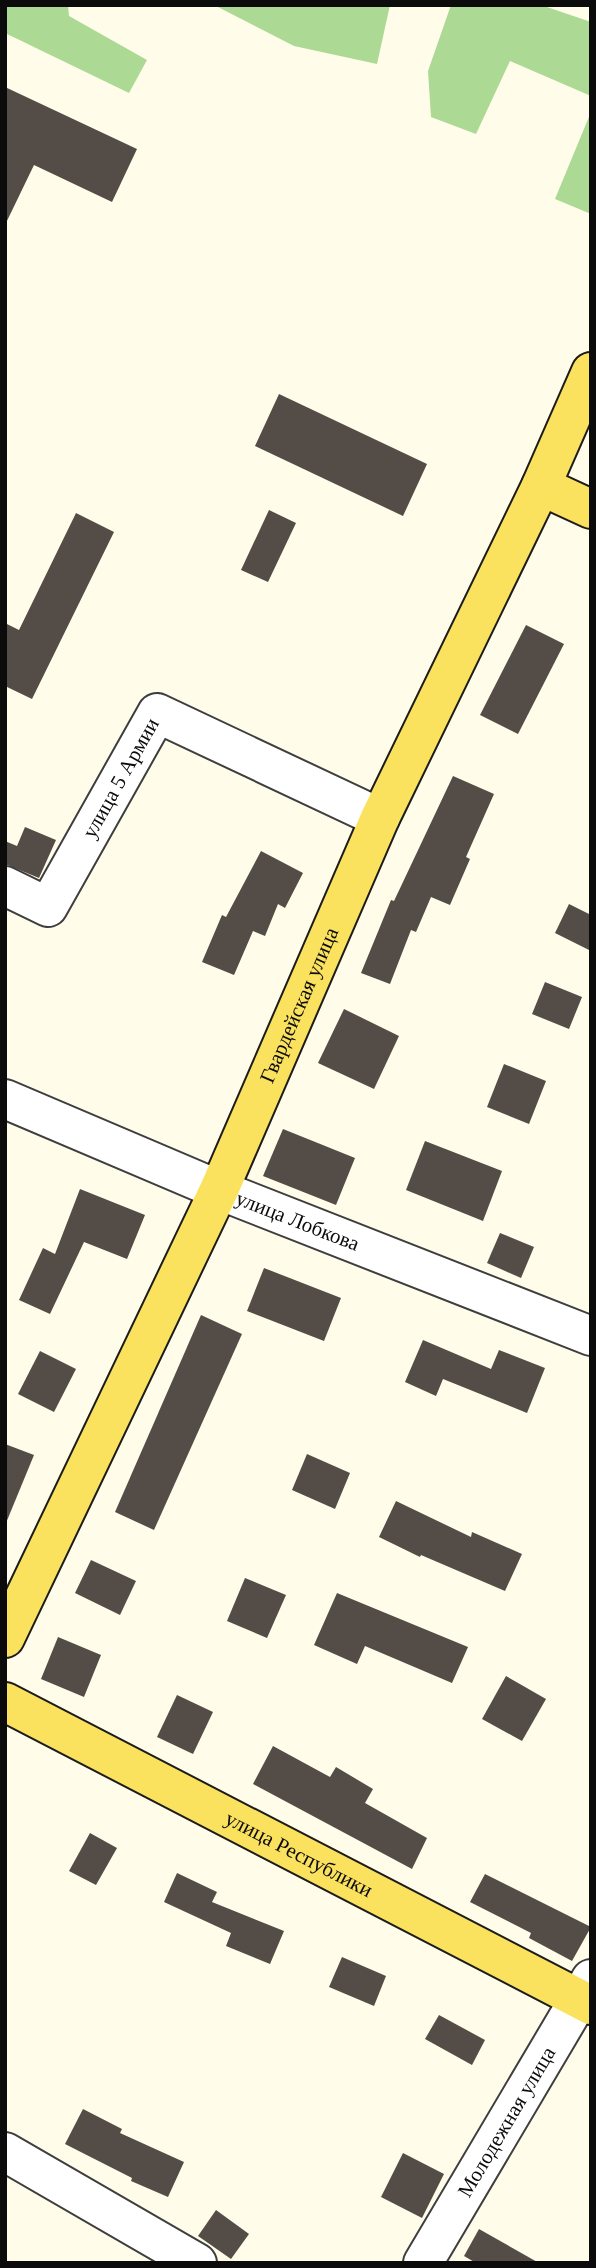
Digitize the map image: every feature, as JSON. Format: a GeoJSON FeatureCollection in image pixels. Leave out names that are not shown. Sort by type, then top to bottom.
{"type":"FeatureCollection","features":[{"type":"Feature","properties":{"kind":"main road","name":"Гвардейская улица"},"geometry":{"type":"LineString","coordinates":[[5,1638],[219,1190],[380,818],[541,486],[591,372]]}},
{"type":"Feature","properties":{"kind":"main road"},"geometry":{"type":"LineString","coordinates":[[541,486],[591,509]]}},
{"type":"Feature","properties":{"kind":"main road","name":"улица Республики"},"geometry":{"type":"LineString","coordinates":[[5,1702],[587,1995]]}},
{"type":"Feature","properties":{"kind":"street","name":"улица 5 Армии"},"geometry":{"type":"LineString","coordinates":[[5,886],[48,907],[157,713],[380,818]]}},
{"type":"Feature","properties":{"kind":"street","name":"улица Лобкова"},"geometry":{"type":"LineString","coordinates":[[5,1099],[219,1190],[591,1336]]}},
{"type":"Feature","properties":{"kind":"street","name":"Молодежная улица"},"geometry":{"type":"LineString","coordinates":[[424,2263],[587,1995]]}},
{"type":"Feature","properties":{"kind":"street"},"geometry":{"type":"LineString","coordinates":[[5,2152],[197,2263]]}},
{"type":"Feature","properties":{"kind":"green space"},"geometry":{"type":"Polygon","coordinates":[[[5,5],[68,5],[69,16],[147,60],[129,93],[5,33],[5,5]]]}},
{"type":"Feature","properties":{"kind":"green space"},"geometry":{"type":"Polygon","coordinates":[[[214,5],[390,5],[377,64],[294,46],[214,5]]]}},
{"type":"Feature","properties":{"kind":"green space"},"geometry":{"type":"Polygon","coordinates":[[[451,5],[541,5],[591,22],[591,96],[510,61],[476,134],[431,117],[428,71],[451,5]]]}},
{"type":"Feature","properties":{"kind":"green space"},"geometry":{"type":"Polygon","coordinates":[[[591,112],[591,214],[555,199],[591,112]]]}},
{"type":"Feature","properties":{"kind":"building"},"geometry":{"type":"Polygon","coordinates":[[[5,87],[137,149],[112,202],[34,165],[5,225],[5,87]]]}},
{"type":"Feature","properties":{"kind":"building"},"geometry":{"type":"Polygon","coordinates":[[[279,394],[427,464],[403,516],[255,446],[279,394]]]}},
{"type":"Feature","properties":{"kind":"building"},"geometry":{"type":"Polygon","coordinates":[[[269,510],[296,523],[268,582],[241,570],[269,510]]]}},
{"type":"Feature","properties":{"kind":"building"},"geometry":{"type":"Polygon","coordinates":[[[76,513],[114,532],[32,699],[5,686],[5,623],[19,630],[76,513]]]}},
{"type":"Feature","properties":{"kind":"building"},"geometry":{"type":"Polygon","coordinates":[[[526,625],[564,644],[518,734],[480,715],[526,625]]]}},
{"type":"Feature","properties":{"kind":"building"},"geometry":{"type":"Polygon","coordinates":[[[453,776],[494,794],[466,857],[470,859],[450,905],[431,897],[416,932],[411,930],[390,984],[361,973],[391,900],[394,901],[453,776]]]}},
{"type":"Feature","properties":{"kind":"building"},"geometry":{"type":"Polygon","coordinates":[[[25,827],[56,840],[39,878],[5,864],[5,841],[17,846],[25,827]]]}},
{"type":"Feature","properties":{"kind":"building"},"geometry":{"type":"Polygon","coordinates":[[[261,851],[303,873],[285,908],[278,904],[265,936],[253,931],[234,975],[202,962],[222,915],[226,917],[261,851]]]}},
{"type":"Feature","properties":{"kind":"building"},"geometry":{"type":"Polygon","coordinates":[[[569,904],[591,915],[591,951],[555,933],[569,904]]]}},
{"type":"Feature","properties":{"kind":"building"},"geometry":{"type":"Polygon","coordinates":[[[545,982],[582,997],[569,1029],[532,1014],[545,982]]]}},
{"type":"Feature","properties":{"kind":"building"},"geometry":{"type":"Polygon","coordinates":[[[344,1009],[399,1036],[374,1089],[318,1063],[344,1009]]]}},
{"type":"Feature","properties":{"kind":"building"},"geometry":{"type":"Polygon","coordinates":[[[504,1064],[546,1081],[529,1124],[487,1107],[504,1064]]]}},
{"type":"Feature","properties":{"kind":"building"},"geometry":{"type":"Polygon","coordinates":[[[283,1129],[355,1158],[336,1205],[263,1176],[283,1129]]]}},
{"type":"Feature","properties":{"kind":"building"},"geometry":{"type":"Polygon","coordinates":[[[425,1141],[502,1171],[483,1221],[406,1190],[425,1141]]]}},
{"type":"Feature","properties":{"kind":"building"},"geometry":{"type":"Polygon","coordinates":[[[80,1189],[145,1215],[127,1259],[84,1242],[50,1314],[19,1300],[43,1248],[55,1254],[80,1189]]]}},
{"type":"Feature","properties":{"kind":"building"},"geometry":{"type":"Polygon","coordinates":[[[500,1233],[534,1247],[521,1278],[487,1263],[500,1233]]]}},
{"type":"Feature","properties":{"kind":"building"},"geometry":{"type":"Polygon","coordinates":[[[264,1268],[341,1298],[324,1341],[247,1311],[264,1268]]]}},
{"type":"Feature","properties":{"kind":"building"},"geometry":{"type":"Polygon","coordinates":[[[201,1315],[242,1334],[154,1530],[115,1512],[201,1315]]]}},
{"type":"Feature","properties":{"kind":"building"},"geometry":{"type":"Polygon","coordinates":[[[423,1340],[491,1369],[499,1350],[545,1368],[527,1413],[443,1379],[436,1396],[405,1382],[423,1340]]]}},
{"type":"Feature","properties":{"kind":"building"},"geometry":{"type":"Polygon","coordinates":[[[40,1351],[76,1369],[54,1412],[18,1394],[40,1351]]]}},
{"type":"Feature","properties":{"kind":"building"},"geometry":{"type":"Polygon","coordinates":[[[5,1444],[34,1455],[6,1523],[5,1523],[5,1444]]]}},
{"type":"Feature","properties":{"kind":"building"},"geometry":{"type":"Polygon","coordinates":[[[307,1454],[350,1473],[335,1509],[292,1490],[307,1454]]]}},
{"type":"Feature","properties":{"kind":"building"},"geometry":{"type":"Polygon","coordinates":[[[396,1501],[471,1537],[472,1532],[522,1554],[505,1591],[421,1555],[420,1557],[379,1537],[396,1501]]]}},
{"type":"Feature","properties":{"kind":"building"},"geometry":{"type":"Polygon","coordinates":[[[91,1560],[136,1581],[120,1615],[75,1593],[91,1560]]]}},
{"type":"Feature","properties":{"kind":"building"},"geometry":{"type":"Polygon","coordinates":[[[245,1578],[286,1595],[267,1638],[227,1621],[245,1578]]]}},
{"type":"Feature","properties":{"kind":"building"},"geometry":{"type":"Polygon","coordinates":[[[337,1593],[468,1647],[452,1683],[365,1646],[357,1664],[314,1645],[337,1593]]]}},
{"type":"Feature","properties":{"kind":"building"},"geometry":{"type":"Polygon","coordinates":[[[58,1637],[101,1655],[84,1697],[41,1679],[58,1637]]]}},
{"type":"Feature","properties":{"kind":"building"},"geometry":{"type":"Polygon","coordinates":[[[506,1676],[546,1699],[522,1741],[482,1719],[506,1676]]]}},
{"type":"Feature","properties":{"kind":"building"},"geometry":{"type":"Polygon","coordinates":[[[177,1695],[213,1712],[193,1754],[157,1737],[177,1695]]]}},
{"type":"Feature","properties":{"kind":"building"},"geometry":{"type":"Polygon","coordinates":[[[273,1746],[330,1777],[336,1767],[373,1789],[365,1803],[427,1838],[412,1869],[253,1784],[273,1746]]]}},
{"type":"Feature","properties":{"kind":"building"},"geometry":{"type":"Polygon","coordinates":[[[90,1833],[117,1848],[96,1885],[69,1871],[90,1833]]]}},
{"type":"Feature","properties":{"kind":"building"},"geometry":{"type":"Polygon","coordinates":[[[177,1873],[217,1892],[212,1902],[284,1931],[270,1964],[226,1946],[231,1933],[164,1902],[177,1873]]]}},
{"type":"Feature","properties":{"kind":"building"},"geometry":{"type":"Polygon","coordinates":[[[485,1874],[591,1927],[572,1961],[529,1938],[531,1933],[470,1902],[485,1874]]]}},
{"type":"Feature","properties":{"kind":"building"},"geometry":{"type":"Polygon","coordinates":[[[342,1957],[386,1976],[374,2006],[329,1987],[342,1957]]]}},
{"type":"Feature","properties":{"kind":"building"},"geometry":{"type":"Polygon","coordinates":[[[439,2015],[485,2040],[472,2065],[425,2039],[439,2015]]]}},
{"type":"Feature","properties":{"kind":"building"},"geometry":{"type":"Polygon","coordinates":[[[83,2109],[122,2129],[120,2133],[184,2162],[168,2197],[131,2181],[132,2178],[65,2144],[83,2109]]]}},
{"type":"Feature","properties":{"kind":"building"},"geometry":{"type":"Polygon","coordinates":[[[403,2153],[444,2174],[422,2218],[381,2197],[403,2153]]]}},
{"type":"Feature","properties":{"kind":"building"},"geometry":{"type":"Polygon","coordinates":[[[216,2210],[249,2234],[231,2259],[198,2236],[216,2210]]]}},
{"type":"Feature","properties":{"kind":"building"},"geometry":{"type":"Polygon","coordinates":[[[479,2229],[539,2263],[476,2263],[464,2256],[479,2229]]]}}]}
